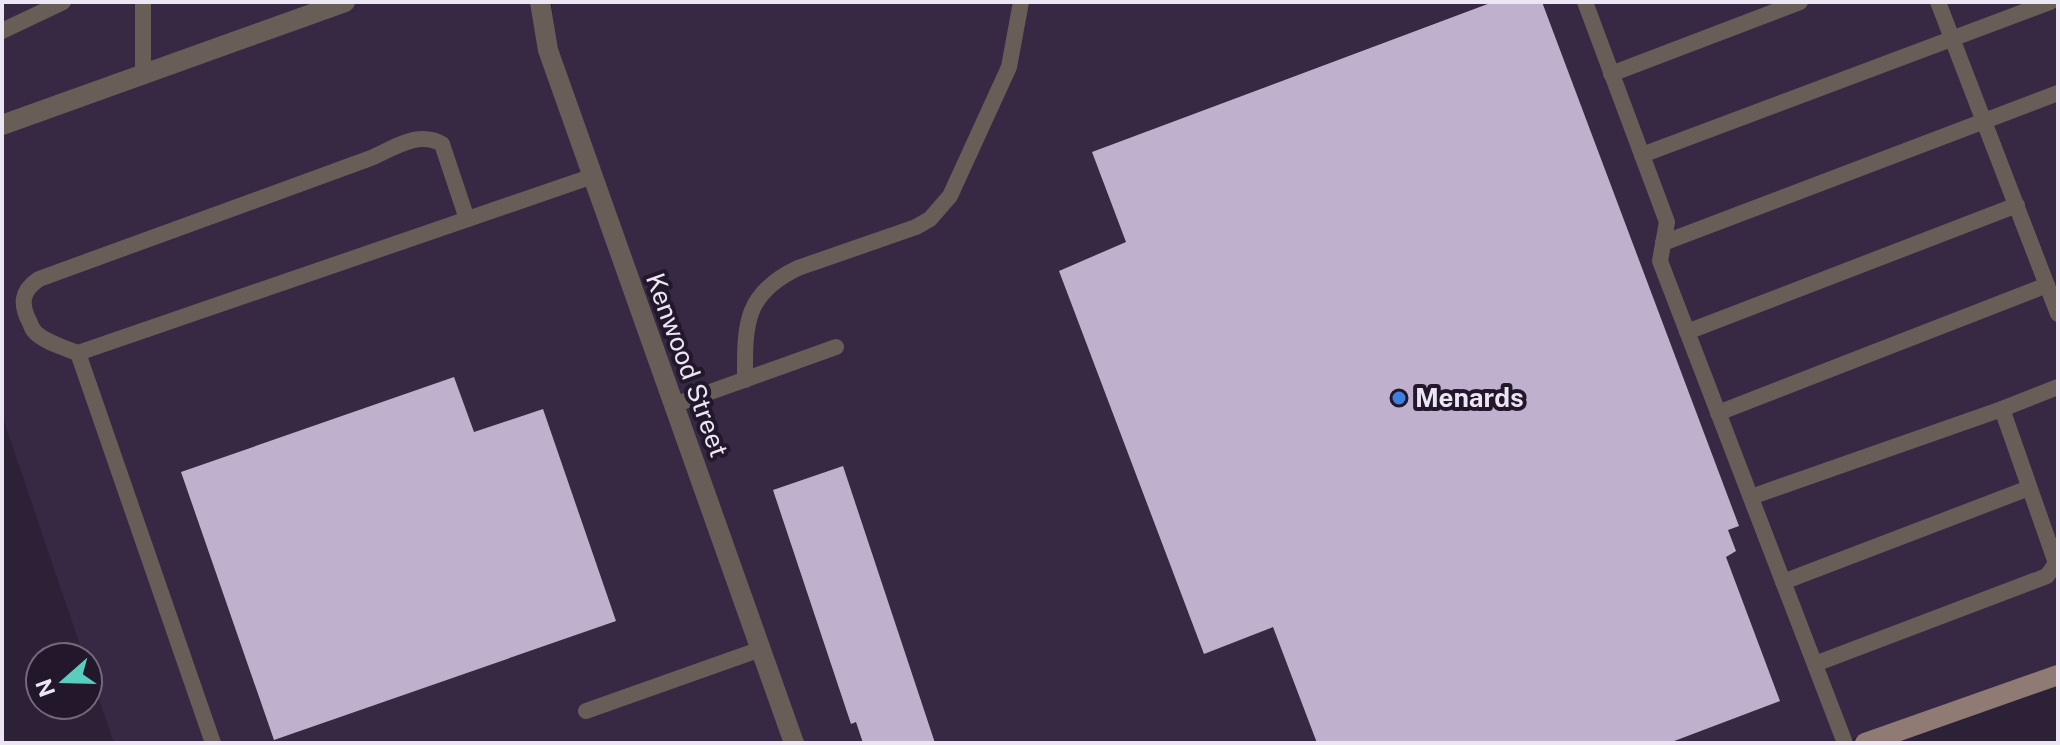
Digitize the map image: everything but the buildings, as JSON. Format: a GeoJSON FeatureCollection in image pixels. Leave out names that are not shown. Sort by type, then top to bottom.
{"type":"FeatureCollection","features":[{"type":"Feature","properties":{"kind":"street"},"geometry":{"type":"LineString","coordinates":[[2,125],[345,2]]}},
{"type":"Feature","properties":{"kind":"street","name":"Kenwood Street"},"geometry":{"type":"LineString","coordinates":[[540,2],[548,50],[794,743]]}},
{"type":"Feature","properties":{"kind":"street"},"geometry":{"type":"LineString","coordinates":[[1865,743],[2058,675]]}},
{"type":"Feature","properties":{"kind":"lane"},"geometry":{"type":"LineString","coordinates":[[2,31],[63,2]]}},
{"type":"Feature","properties":{"kind":"lane"},"geometry":{"type":"LineString","coordinates":[[143,2],[143,74]]}},
{"type":"Feature","properties":{"kind":"lane"},"geometry":{"type":"LineString","coordinates":[[745,380],[745,333],[750,314],[758,298],[770,286],[798,268],[916,227],[930,219],[946,203],[1009,67],[1021,2]]}},
{"type":"Feature","properties":{"kind":"lane"},"geometry":{"type":"LineString","coordinates":[[1585,2],[1667,222],[1660,261],[1845,743]]}},
{"type":"Feature","properties":{"kind":"lane"},"geometry":{"type":"LineString","coordinates":[[1611,74],[1800,2]]}},
{"type":"Feature","properties":{"kind":"lane"},"geometry":{"type":"LineString","coordinates":[[1938,2],[2058,314]]}},
{"type":"Feature","properties":{"kind":"lane"},"geometry":{"type":"LineString","coordinates":[[1642,155],[2050,2]]}},
{"type":"Feature","properties":{"kind":"lane"},"geometry":{"type":"LineString","coordinates":[[1663,243],[2058,93]]}},
{"type":"Feature","properties":{"kind":"lane"},"geometry":{"type":"LineString","coordinates":[[467,219],[442,144],[433,139],[418,138],[39,279],[24,294],[25,315],[34,332],[55,345],[78,353],[593,176]]}},
{"type":"Feature","properties":{"kind":"lane"},"geometry":{"type":"LineString","coordinates":[[1687,332],[2017,205]]}},
{"type":"Feature","properties":{"kind":"lane"},"geometry":{"type":"LineString","coordinates":[[1718,413],[2047,285]]}},
{"type":"Feature","properties":{"kind":"lane"},"geometry":{"type":"LineString","coordinates":[[674,405],[836,347]]}},
{"type":"Feature","properties":{"kind":"lane"},"geometry":{"type":"LineString","coordinates":[[78,353],[213,743]]}},
{"type":"Feature","properties":{"kind":"lane"},"geometry":{"type":"LineString","coordinates":[[1751,497],[2058,387]]}},
{"type":"Feature","properties":{"kind":"lane"},"geometry":{"type":"LineString","coordinates":[[1815,664],[2047,576],[2056,563],[2002,409]]}},
{"type":"Feature","properties":{"kind":"lane"},"geometry":{"type":"LineString","coordinates":[[1783,582],[2029,488]]}},
{"type":"Feature","properties":{"kind":"lane"},"geometry":{"type":"LineString","coordinates":[[586,711],[761,649]]}},
{"type":"Feature","properties":{"kind":"shaded area"},"geometry":{"type":"Polygon","coordinates":[[[2,2],[537,2],[789,743],[114,743],[104,714],[104,641],[79,641],[2,415],[2,2]]]}},
{"type":"Feature","properties":{"kind":"shaded area"},"geometry":{"type":"Polygon","coordinates":[[[552,2],[2058,2],[2058,666],[1840,743],[802,743],[555,48],[552,2]]]}},
{"type":"Feature","properties":{"kind":"place","name":"Menards"},"geometry":{"type":"Point","coordinates":[1399,398]}}]}
